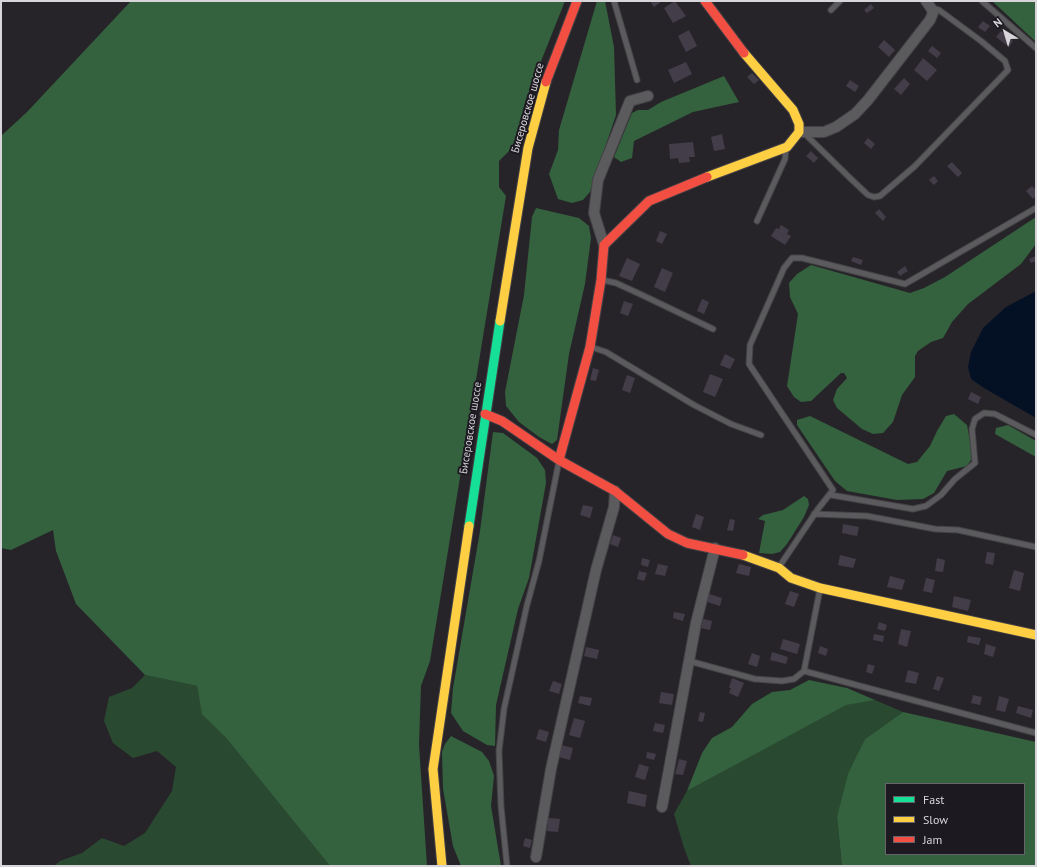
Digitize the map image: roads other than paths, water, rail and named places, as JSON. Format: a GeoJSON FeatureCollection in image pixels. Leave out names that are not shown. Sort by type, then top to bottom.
{"type":"FeatureCollection","features":[{"type":"Feature","properties":{"kind":"street","name":"Бисеровское шоссе"},"geometry":{"type":"LineString","coordinates":[[442,866],[436,826],[433,769],[485,414],[528,148],[549,73],[577,1]]}},
{"type":"Feature","properties":{"kind":"street"},"geometry":{"type":"LineString","coordinates":[[705,1],[733,40],[793,110],[802,133]]}},
{"type":"Feature","properties":{"kind":"street"},"geometry":{"type":"LineString","coordinates":[[604,245],[649,201],[678,187],[787,147],[802,133],[824,132],[836,128],[855,114],[868,100],[930,20],[933,13],[929,4]]}},
{"type":"Feature","properties":{"kind":"street"},"geometry":{"type":"LineString","coordinates":[[559,460],[590,347],[601,280],[604,245],[594,213],[598,180],[630,101],[648,96]]}},
{"type":"Feature","properties":{"kind":"street"},"geometry":{"type":"LineString","coordinates":[[485,414],[502,421],[559,460],[615,491],[668,534],[688,543],[755,558],[779,568],[791,578],[820,588],[1036,635]]}},
{"type":"Feature","properties":{"kind":"street"},"geometry":{"type":"LineString","coordinates":[[536,857],[551,768],[596,570],[614,507],[615,491]]}},
{"type":"Feature","properties":{"kind":"street"},"geometry":{"type":"LineString","coordinates":[[662,807],[696,623],[715,548]]}},
{"type":"Feature","properties":{"kind":"lane"},"geometry":{"type":"LineString","coordinates":[[614,1],[637,80]]}},
{"type":"Feature","properties":{"kind":"lane"},"geometry":{"type":"LineString","coordinates":[[831,10],[840,1]]}},
{"type":"Feature","properties":{"kind":"lane"},"geometry":{"type":"LineString","coordinates":[[982,1],[1036,48]]}},
{"type":"Feature","properties":{"kind":"lane"},"geometry":{"type":"LineString","coordinates":[[802,133],[868,195],[874,197],[880,196],[915,166],[1008,70],[1005,61],[940,10],[929,4]]}},
{"type":"Feature","properties":{"kind":"lane"},"geometry":{"type":"LineString","coordinates":[[757,221],[785,159],[787,147]]}},
{"type":"Feature","properties":{"kind":"lane"},"geometry":{"type":"LineString","coordinates":[[779,568],[814,514],[833,490],[749,364],[750,346],[784,268],[792,258],[802,258],[905,284],[1036,208]]}},
{"type":"Feature","properties":{"kind":"lane"},"geometry":{"type":"LineString","coordinates":[[601,280],[616,283],[713,330]]}},
{"type":"Feature","properties":{"kind":"lane"},"geometry":{"type":"LineString","coordinates":[[590,347],[606,352],[694,405],[731,424],[761,435]]}},
{"type":"Feature","properties":{"kind":"lane"},"geometry":{"type":"LineString","coordinates":[[831,494],[913,509],[926,506],[942,495],[955,478],[975,463],[972,429],[975,419],[984,414],[995,414],[1036,435]]}},
{"type":"Feature","properties":{"kind":"lane"},"geometry":{"type":"LineString","coordinates":[[507,866],[501,806],[499,758],[504,709],[526,605],[539,561],[559,460]]}},
{"type":"Feature","properties":{"kind":"lane"},"geometry":{"type":"LineString","coordinates":[[814,514],[867,516],[935,528],[958,530],[1036,547]]}},
{"type":"Feature","properties":{"kind":"lane"},"geometry":{"type":"LineString","coordinates":[[689,662],[762,680],[782,681],[794,679],[804,671],[820,588]]}},
{"type":"Feature","properties":{"kind":"lane"},"geometry":{"type":"LineString","coordinates":[[804,671],[1036,733]]}},
{"type":"Feature","properties":{"kind":"water"},"geometry":{"type":"Polygon","coordinates":[[[1036,291],[1036,418],[971,379],[968,367],[971,352],[983,328],[1006,307],[1036,291]]]}}]}
